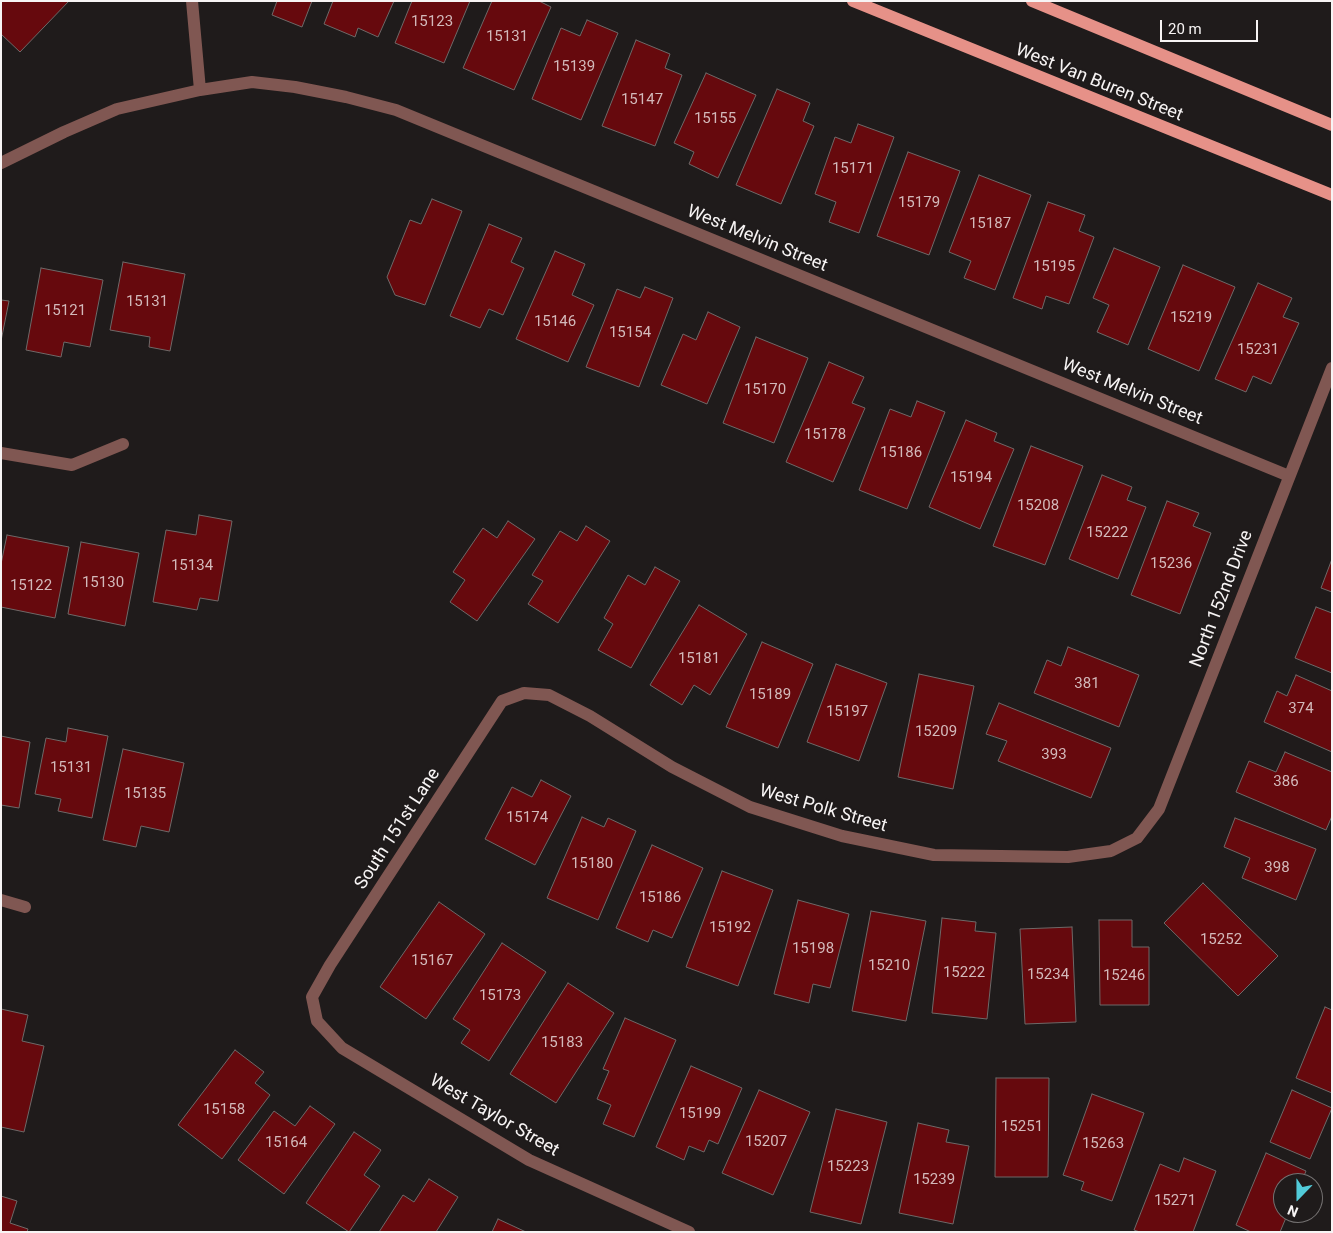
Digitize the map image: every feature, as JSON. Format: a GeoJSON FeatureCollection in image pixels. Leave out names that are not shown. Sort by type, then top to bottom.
{"type":"FeatureCollection","features":[{"type":"Feature","properties":{"kind":"main road","name":"West Van Buren Street"},"geometry":{"type":"LineString","coordinates":[[853,1],[1332,195]]}},
{"type":"Feature","properties":{"kind":"main road"},"geometry":{"type":"LineString","coordinates":[[1032,1],[1332,124]]}},
{"type":"Feature","properties":{"kind":"street"},"geometry":{"type":"LineString","coordinates":[[192,1],[200,90]]}},
{"type":"Feature","properties":{"kind":"street","name":"West Melvin Street"},"geometry":{"type":"LineString","coordinates":[[4,157],[117,109],[200,90],[252,82],[295,87],[396,110],[1289,476]]}},
{"type":"Feature","properties":{"kind":"street","name":"North 152nd Drive"},"geometry":{"type":"LineString","coordinates":[[1137,838],[1160,809],[1332,368]]}},
{"type":"Feature","properties":{"kind":"street"},"geometry":{"type":"LineString","coordinates":[[1,453],[72,465],[123,444]]}},
{"type":"Feature","properties":{"kind":"street","name":"West Polk Street"},"geometry":{"type":"LineString","coordinates":[[524,693],[549,695],[590,716],[672,767],[750,807],[842,836],[934,855],[1068,857],[1111,851],[1137,838]]}},
{"type":"Feature","properties":{"kind":"street","name":"South 151st Lane"},"geometry":{"type":"LineString","coordinates":[[312,997],[330,965],[502,701],[524,693]]}},
{"type":"Feature","properties":{"kind":"street"},"geometry":{"type":"LineString","coordinates":[[1,900],[25,907]]}},
{"type":"Feature","properties":{"kind":"street","name":"West Taylor Street"},"geometry":{"type":"LineString","coordinates":[[312,997],[317,1021],[342,1048],[529,1160],[680,1230]]}},
{"type":"Feature","properties":{"kind":"building"},"geometry":{"type":"Polygon","coordinates":[[[1,1],[69,1],[20,52],[1,34],[1,1]]]}},
{"type":"Feature","properties":{"kind":"building"},"geometry":{"type":"Polygon","coordinates":[[[277,1],[312,1],[302,27],[272,15],[277,1]]]}},
{"type":"Feature","properties":{"kind":"building"},"geometry":{"type":"Polygon","coordinates":[[[333,1],[394,1],[378,37],[358,28],[355,37],[324,24],[333,1]]]}},
{"type":"Feature","properties":{"kind":"building"},"geometry":{"type":"Polygon","coordinates":[[[412,1],[470,1],[444,63],[395,43],[412,1]]]}},
{"type":"Feature","properties":{"kind":"building"},"geometry":{"type":"Polygon","coordinates":[[[492,1],[539,1],[551,7],[514,90],[463,68],[492,1]]]}},
{"type":"Feature","properties":{"kind":"building"},"geometry":{"type":"Polygon","coordinates":[[[587,20],[618,33],[581,120],[532,99],[561,28],[580,36],[587,20]]]}},
{"type":"Feature","properties":{"kind":"building"},"geometry":{"type":"Polygon","coordinates":[[[636,40],[670,54],[665,68],[682,75],[655,146],[602,126],[636,40]]]}},
{"type":"Feature","properties":{"kind":"building"},"geometry":{"type":"Polygon","coordinates":[[[706,73],[756,95],[718,178],[689,164],[694,152],[674,143],[706,73]]]}},
{"type":"Feature","properties":{"kind":"building"},"geometry":{"type":"Polygon","coordinates":[[[777,89],[810,103],[803,121],[814,126],[781,204],[736,185],[777,89]]]}},
{"type":"Feature","properties":{"kind":"building"},"geometry":{"type":"Polygon","coordinates":[[[858,124],[894,137],[859,233],[829,222],[836,202],[815,194],[835,137],[851,143],[858,124]]]}},
{"type":"Feature","properties":{"kind":"building"},"geometry":{"type":"Polygon","coordinates":[[[908,152],[960,171],[929,255],[877,236],[908,152]]]}},
{"type":"Feature","properties":{"kind":"building"},"geometry":{"type":"Polygon","coordinates":[[[979,175],[1031,195],[995,290],[964,278],[971,261],[949,252],[979,175]]]}},
{"type":"Feature","properties":{"kind":"building"},"geometry":{"type":"Polygon","coordinates":[[[432,199],[462,211],[425,305],[395,295],[387,277],[410,220],[421,224],[432,199]]]}},
{"type":"Feature","properties":{"kind":"building"},"geometry":{"type":"Polygon","coordinates":[[[1048,202],[1085,215],[1079,231],[1094,237],[1069,304],[1046,296],[1042,309],[1013,298],[1048,202]]]}},
{"type":"Feature","properties":{"kind":"building"},"geometry":{"type":"Polygon","coordinates":[[[489,224],[522,238],[511,262],[524,268],[503,315],[489,309],[480,328],[450,316],[489,224]]]}},
{"type":"Feature","properties":{"kind":"building"},"geometry":{"type":"Polygon","coordinates":[[[1114,248],[1160,267],[1128,345],[1097,332],[1109,305],[1093,298],[1114,248]]]}},
{"type":"Feature","properties":{"kind":"building"},"geometry":{"type":"Polygon","coordinates":[[[555,251],[585,264],[572,295],[594,305],[568,362],[516,339],[555,251]]]}},
{"type":"Feature","properties":{"kind":"building"},"geometry":{"type":"Polygon","coordinates":[[[123,262],[185,274],[170,351],[149,347],[150,337],[110,330],[123,262]]]}},
{"type":"Feature","properties":{"kind":"building"},"geometry":{"type":"Polygon","coordinates":[[[1183,265],[1235,287],[1199,371],[1148,349],[1183,265]]]}},
{"type":"Feature","properties":{"kind":"building"},"geometry":{"type":"Polygon","coordinates":[[[41,268],[103,280],[90,347],[64,342],[61,357],[26,350],[41,268]]]}},
{"type":"Feature","properties":{"kind":"building"},"geometry":{"type":"Polygon","coordinates":[[[1258,283],[1292,298],[1283,317],[1299,323],[1271,384],[1253,376],[1246,392],[1215,379],[1258,283]]]}},
{"type":"Feature","properties":{"kind":"building"},"geometry":{"type":"Polygon","coordinates":[[[645,287],[673,298],[639,387],[586,367],[617,289],[640,298],[645,287]]]}},
{"type":"Feature","properties":{"kind":"building"},"geometry":{"type":"Polygon","coordinates":[[[1,300],[9,301],[1,341],[1,300]]]}},
{"type":"Feature","properties":{"kind":"building"},"geometry":{"type":"Polygon","coordinates":[[[708,312],[740,327],[707,404],[661,385],[683,334],[696,340],[708,312]]]}},
{"type":"Feature","properties":{"kind":"building"},"geometry":{"type":"Polygon","coordinates":[[[756,337],[808,358],[774,443],[723,423],[756,337]]]}},
{"type":"Feature","properties":{"kind":"building"},"geometry":{"type":"Polygon","coordinates":[[[829,362],[864,377],[852,403],[865,408],[833,482],[786,462],[829,362]]]}},
{"type":"Feature","properties":{"kind":"building"},"geometry":{"type":"Polygon","coordinates":[[[917,401],[945,412],[907,509],[859,490],[890,409],[911,417],[917,401]]]}},
{"type":"Feature","properties":{"kind":"building"},"geometry":{"type":"Polygon","coordinates":[[[966,420],[997,433],[994,441],[1014,449],[980,529],[929,507],[966,420]]]}},
{"type":"Feature","properties":{"kind":"building"},"geometry":{"type":"Polygon","coordinates":[[[1031,446],[1083,466],[1045,565],[993,546],[1031,446]]]}},
{"type":"Feature","properties":{"kind":"building"},"geometry":{"type":"Polygon","coordinates":[[[1102,475],[1132,487],[1127,500],[1146,507],[1118,579],[1069,559],[1102,475]]]}},
{"type":"Feature","properties":{"kind":"building"},"geometry":{"type":"Polygon","coordinates":[[[1167,501],[1199,513],[1193,526],[1211,533],[1180,614],[1131,595],[1167,501]]]}},
{"type":"Feature","properties":{"kind":"building"},"geometry":{"type":"Polygon","coordinates":[[[199,515],[232,521],[218,601],[200,598],[197,610],[153,602],[166,530],[196,535],[199,515]]]}},
{"type":"Feature","properties":{"kind":"building"},"geometry":{"type":"Polygon","coordinates":[[[508,521],[535,539],[477,621],[450,602],[465,580],[453,572],[483,528],[497,538],[508,521]]]}},
{"type":"Feature","properties":{"kind":"building"},"geometry":{"type":"Polygon","coordinates":[[[586,526],[610,541],[558,623],[528,604],[543,581],[532,575],[560,531],[577,541],[586,526]]]}},
{"type":"Feature","properties":{"kind":"building"},"geometry":{"type":"Polygon","coordinates":[[[7,535],[69,547],[55,618],[1,607],[1,564],[7,535]]]}},
{"type":"Feature","properties":{"kind":"building"},"geometry":{"type":"Polygon","coordinates":[[[81,542],[139,553],[125,626],[68,614],[81,542]]]}},
{"type":"Feature","properties":{"kind":"building"},"geometry":{"type":"Polygon","coordinates":[[[1332,559],[1332,592],[1321,588],[1332,559]]]}},
{"type":"Feature","properties":{"kind":"building"},"geometry":{"type":"Polygon","coordinates":[[[655,567],[680,581],[631,668],[598,650],[613,624],[604,618],[628,575],[645,585],[655,567]]]}},
{"type":"Feature","properties":{"kind":"building"},"geometry":{"type":"Polygon","coordinates":[[[699,605],[747,634],[710,695],[694,685],[682,705],[650,685],[699,605]]]}},
{"type":"Feature","properties":{"kind":"building"},"geometry":{"type":"Polygon","coordinates":[[[1316,607],[1332,613],[1332,673],[1295,658],[1316,607]]]}},
{"type":"Feature","properties":{"kind":"building"},"geometry":{"type":"Polygon","coordinates":[[[762,642],[813,664],[778,748],[726,727],[762,642]]]}},
{"type":"Feature","properties":{"kind":"building"},"geometry":{"type":"Polygon","coordinates":[[[1068,647],[1139,675],[1119,727],[1034,693],[1047,660],[1061,666],[1068,647]]]}},
{"type":"Feature","properties":{"kind":"building"},"geometry":{"type":"Polygon","coordinates":[[[836,664],[887,683],[859,761],[807,742],[836,664]]]}},
{"type":"Feature","properties":{"kind":"building"},"geometry":{"type":"Polygon","coordinates":[[[919,674],[974,686],[953,789],[898,777],[919,674]]]}},
{"type":"Feature","properties":{"kind":"building"},"geometry":{"type":"Polygon","coordinates":[[[1296,675],[1332,691],[1332,752],[1264,722],[1277,691],[1287,696],[1296,675]]]}},
{"type":"Feature","properties":{"kind":"building"},"geometry":{"type":"Polygon","coordinates":[[[999,703],[1111,748],[1091,798],[998,761],[1007,741],[986,734],[999,703]]]}},
{"type":"Feature","properties":{"kind":"building"},"geometry":{"type":"Polygon","coordinates":[[[68,728],[108,736],[92,818],[58,811],[61,799],[35,794],[46,738],[66,742],[68,728]]]}},
{"type":"Feature","properties":{"kind":"building"},"geometry":{"type":"Polygon","coordinates":[[[1,736],[30,742],[19,808],[1,805],[1,736]]]}},
{"type":"Feature","properties":{"kind":"building"},"geometry":{"type":"Polygon","coordinates":[[[123,749],[184,763],[169,832],[141,826],[136,847],[103,840],[123,749]]]}},
{"type":"Feature","properties":{"kind":"building"},"geometry":{"type":"Polygon","coordinates":[[[1285,752],[1332,772],[1332,816],[1326,830],[1236,792],[1249,761],[1276,772],[1285,752]]]}},
{"type":"Feature","properties":{"kind":"building"},"geometry":{"type":"Polygon","coordinates":[[[541,780],[571,796],[535,865],[485,839],[512,787],[532,797],[541,780]]]}},
{"type":"Feature","properties":{"kind":"building"},"geometry":{"type":"Polygon","coordinates":[[[582,817],[604,827],[608,818],[636,831],[598,920],[547,898],[582,817]]]}},
{"type":"Feature","properties":{"kind":"building"},"geometry":{"type":"Polygon","coordinates":[[[1235,818],[1316,849],[1296,900],[1242,878],[1250,858],[1224,847],[1235,818]]]}},
{"type":"Feature","properties":{"kind":"building"},"geometry":{"type":"Polygon","coordinates":[[[652,845],[703,868],[672,938],[653,930],[648,942],[616,928],[652,845]]]}},
{"type":"Feature","properties":{"kind":"building"},"geometry":{"type":"Polygon","coordinates":[[[722,871],[773,890],[738,986],[686,967],[722,871]]]}},
{"type":"Feature","properties":{"kind":"building"},"geometry":{"type":"Polygon","coordinates":[[[1203,883],[1278,956],[1238,996],[1164,923],[1203,883]]]}},
{"type":"Feature","properties":{"kind":"building"},"geometry":{"type":"Polygon","coordinates":[[[798,900],[849,914],[830,988],[813,984],[809,1003],[774,994],[798,900]]]}},
{"type":"Feature","properties":{"kind":"building"},"geometry":{"type":"Polygon","coordinates":[[[439,902],[485,934],[426,1019],[380,987],[439,902]]]}},
{"type":"Feature","properties":{"kind":"building"},"geometry":{"type":"Polygon","coordinates":[[[871,911],[926,921],[906,1021],[852,1011],[871,911]]]}},
{"type":"Feature","properties":{"kind":"building"},"geometry":{"type":"Polygon","coordinates":[[[942,918],[976,922],[975,931],[996,933],[987,1019],[932,1013],[942,918]]]}},
{"type":"Feature","properties":{"kind":"building"},"geometry":{"type":"Polygon","coordinates":[[[1099,920],[1132,920],[1132,947],[1149,947],[1149,1005],[1100,1005],[1099,920]]]}},
{"type":"Feature","properties":{"kind":"building"},"geometry":{"type":"Polygon","coordinates":[[[1072,927],[1076,1022],[1025,1024],[1020,929],[1072,927]]]}},
{"type":"Feature","properties":{"kind":"building"},"geometry":{"type":"Polygon","coordinates":[[[502,943],[546,972],[489,1061],[461,1043],[470,1030],[453,1019],[502,943]]]}},
{"type":"Feature","properties":{"kind":"building"},"geometry":{"type":"Polygon","coordinates":[[[568,983],[614,1013],[556,1103],[510,1074],[568,983]]]}},
{"type":"Feature","properties":{"kind":"building"},"geometry":{"type":"Polygon","coordinates":[[[1325,1007],[1332,1010],[1332,1093],[1296,1078],[1325,1007]]]}},
{"type":"Feature","properties":{"kind":"building"},"geometry":{"type":"Polygon","coordinates":[[[1,1009],[28,1015],[22,1041],[44,1046],[24,1132],[1,1127],[1,1009]]]}},
{"type":"Feature","properties":{"kind":"building"},"geometry":{"type":"Polygon","coordinates":[[[625,1018],[676,1040],[634,1137],[603,1124],[611,1105],[597,1099],[609,1071],[603,1069],[625,1018]]]}},
{"type":"Feature","properties":{"kind":"building"},"geometry":{"type":"Polygon","coordinates":[[[235,1050],[264,1072],[255,1083],[270,1095],[222,1159],[178,1125],[235,1050]]]}},
{"type":"Feature","properties":{"kind":"building"},"geometry":{"type":"Polygon","coordinates":[[[691,1066],[742,1088],[718,1144],[709,1140],[704,1152],[689,1146],[684,1160],[656,1147],[691,1066]]]}},
{"type":"Feature","properties":{"kind":"building"},"geometry":{"type":"Polygon","coordinates":[[[996,1078],[1049,1078],[1048,1177],[995,1177],[996,1078]]]}},
{"type":"Feature","properties":{"kind":"building"},"geometry":{"type":"Polygon","coordinates":[[[759,1090],[810,1112],[773,1195],[722,1173],[759,1090]]]}},
{"type":"Feature","properties":{"kind":"building"},"geometry":{"type":"Polygon","coordinates":[[[1292,1090],[1332,1108],[1310,1159],[1270,1142],[1292,1090]]]}},
{"type":"Feature","properties":{"kind":"building"},"geometry":{"type":"Polygon","coordinates":[[[1092,1094],[1144,1113],[1112,1201],[1081,1190],[1084,1182],[1063,1175],[1092,1094]]]}},
{"type":"Feature","properties":{"kind":"building"},"geometry":{"type":"Polygon","coordinates":[[[310,1106],[335,1124],[284,1194],[238,1160],[274,1111],[295,1126],[310,1106]]]}},
{"type":"Feature","properties":{"kind":"building"},"geometry":{"type":"Polygon","coordinates":[[[836,1109],[887,1122],[861,1224],[810,1212],[836,1109]]]}},
{"type":"Feature","properties":{"kind":"building"},"geometry":{"type":"Polygon","coordinates":[[[918,1123],[949,1130],[946,1142],[969,1146],[953,1224],[899,1213],[918,1123]]]}},
{"type":"Feature","properties":{"kind":"building"},"geometry":{"type":"Polygon","coordinates":[[[354,1132],[381,1150],[364,1175],[380,1186],[349,1232],[306,1203],[354,1132]]]}},
{"type":"Feature","properties":{"kind":"building"},"geometry":{"type":"Polygon","coordinates":[[[1266,1153],[1306,1171],[1305,1173],[1273,1173],[1273,1223],[1284,1223],[1280,1232],[1251,1232],[1236,1225],[1266,1153]]]}},
{"type":"Feature","properties":{"kind":"building"},"geometry":{"type":"Polygon","coordinates":[[[1184,1158],[1216,1171],[1193,1232],[1140,1232],[1134,1230],[1160,1164],[1179,1172],[1184,1158]]]}},
{"type":"Feature","properties":{"kind":"building"},"geometry":{"type":"Polygon","coordinates":[[[429,1179],[458,1197],[436,1232],[379,1232],[403,1195],[414,1202],[429,1179]]]}},
{"type":"Feature","properties":{"kind":"building"},"geometry":{"type":"Polygon","coordinates":[[[1,1196],[17,1201],[10,1223],[28,1229],[27,1232],[1,1232],[1,1196]]]}},
{"type":"Feature","properties":{"kind":"building"},"geometry":{"type":"Polygon","coordinates":[[[498,1219],[526,1232],[492,1232],[498,1219]]]}}]}
